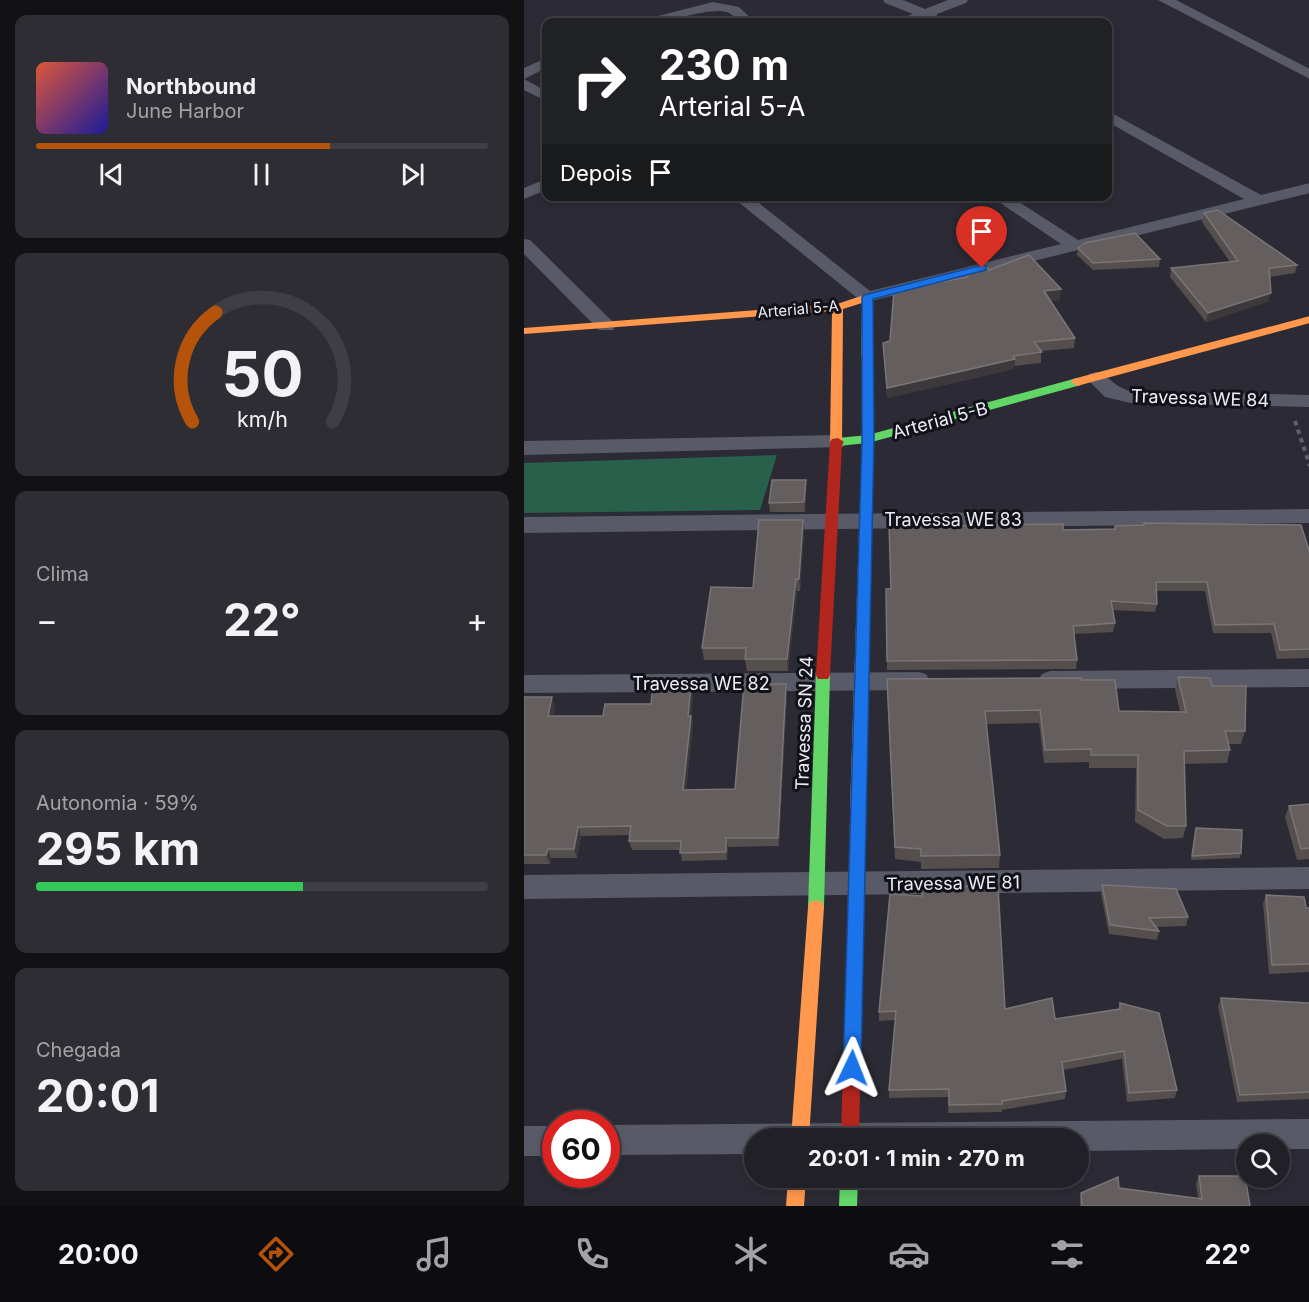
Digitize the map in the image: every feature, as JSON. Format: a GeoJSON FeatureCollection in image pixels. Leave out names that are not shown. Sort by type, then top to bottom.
{"type":"FeatureCollection","features":[{"type":"Feature","properties":{"kind":"main road","name":"Arterial 5-A"},"geometry":{"type":"LineString","coordinates":[[524,331],[838,307],[868,297]]}},
{"type":"Feature","properties":{"kind":"main road"},"geometry":{"type":"LineString","coordinates":[[850,1128],[863,681],[868,439],[868,297]]}},
{"type":"Feature","properties":{"kind":"main road","name":"Travessa SN 24"},"geometry":{"type":"LineString","coordinates":[[801,1128],[818,885],[823,682],[836,442],[838,307]]}},
{"type":"Feature","properties":{"kind":"main road","name":"Arterial 5-B"},"geometry":{"type":"LineString","coordinates":[[836,442],[868,439],[1310,319]]}},
{"type":"Feature","properties":{"kind":"main road"},"geometry":{"type":"LineString","coordinates":[[795,1206],[796,1188]]}},
{"type":"Feature","properties":{"kind":"main road"},"geometry":{"type":"LineString","coordinates":[[848,1206],[849,1188]]}},
{"type":"Feature","properties":{"kind":"street"},"geometry":{"type":"LineString","coordinates":[[890,0],[934,18]]}},
{"type":"Feature","properties":{"kind":"street"},"geometry":{"type":"LineString","coordinates":[[914,18],[961,0]]}},
{"type":"Feature","properties":{"kind":"street"},"geometry":{"type":"LineString","coordinates":[[1173,1],[1309,74]]}},
{"type":"Feature","properties":{"kind":"street"},"geometry":{"type":"LineString","coordinates":[[666,18],[713,6],[734,10],[743,18]]}},
{"type":"Feature","properties":{"kind":"street"},"geometry":{"type":"LineString","coordinates":[[524,59],[542,53]]}},
{"type":"Feature","properties":{"kind":"street"},"geometry":{"type":"LineString","coordinates":[[524,74],[542,64]]}},
{"type":"Feature","properties":{"kind":"street"},"geometry":{"type":"LineString","coordinates":[[524,84],[542,95]]}},
{"type":"Feature","properties":{"kind":"street"},"geometry":{"type":"LineString","coordinates":[[1112,118],[1258,200]]}},
{"type":"Feature","properties":{"kind":"street"},"geometry":{"type":"LineString","coordinates":[[524,195],[542,186]]}},
{"type":"Feature","properties":{"kind":"street","name":"Arterial 5-A"},"geometry":{"type":"LineString","coordinates":[[868,297],[1310,188]]}},
{"type":"Feature","properties":{"kind":"street"},"geometry":{"type":"LineString","coordinates":[[745,201],[868,297]]}},
{"type":"Feature","properties":{"kind":"street"},"geometry":{"type":"LineString","coordinates":[[1006,201],[1074,245]]}},
{"type":"Feature","properties":{"kind":"street"},"geometry":{"type":"LineString","coordinates":[[524,244],[606,326]]}},
{"type":"Feature","properties":{"kind":"street","name":"Travessa WE 84"},"geometry":{"type":"LineString","coordinates":[[1096,378],[1112,393],[1131,397],[1310,401]]}},
{"type":"Feature","properties":{"kind":"street","name":"Arterial 5-B"},"geometry":{"type":"LineString","coordinates":[[524,448],[836,442]]}},
{"type":"Feature","properties":{"kind":"street","name":"Travessa WE 83"},"geometry":{"type":"LineString","coordinates":[[524,525],[1310,516]]}},
{"type":"Feature","properties":{"kind":"street"},"geometry":{"type":"LineString","coordinates":[[1027,680],[1310,678]]}},
{"type":"Feature","properties":{"kind":"street","name":"Travessa WE 82"},"geometry":{"type":"LineString","coordinates":[[524,684],[945,681]]}},
{"type":"Feature","properties":{"kind":"street","name":"Travessa WE 81"},"geometry":{"type":"LineString","coordinates":[[524,887],[857,885],[1310,878]]}},
{"type":"Feature","properties":{"kind":"street"},"geometry":{"type":"LineString","coordinates":[[1089,1136],[1310,1134]]}},
{"type":"Feature","properties":{"kind":"street"},"geometry":{"type":"LineString","coordinates":[[620,1140],[744,1139]]}},
{"type":"Feature","properties":{"kind":"street"},"geometry":{"type":"LineString","coordinates":[[524,1141],[542,1141]]}},
{"type":"Feature","properties":{"kind":"path"},"geometry":{"type":"LineString","coordinates":[[1289,401],[1310,466]]}},
{"type":"Feature","properties":{"kind":"green space"},"geometry":{"type":"Polygon","coordinates":[[[777,455],[760,510],[524,513],[524,463],[777,455]]]}},
{"type":"Feature","properties":{"kind":"building"},"geometry":{"type":"Polygon","coordinates":[[[1218,210],[1297,265],[1269,268],[1271,293],[1208,313],[1171,268],[1238,261],[1204,213],[1218,210]]]}},
{"type":"Feature","properties":{"kind":"building"},"geometry":{"type":"Polygon","coordinates":[[[1135,233],[1160,259],[1093,263],[1078,248],[1085,243],[1135,233]]]}},
{"type":"Feature","properties":{"kind":"building"},"geometry":{"type":"Polygon","coordinates":[[[1029,255],[1061,289],[1044,291],[1075,338],[1034,342],[1042,352],[1013,356],[1015,359],[887,388],[883,343],[890,341],[894,290],[968,277],[966,273],[987,267],[989,270],[1029,255]]]}},
{"type":"Feature","properties":{"kind":"building"},"geometry":{"type":"Polygon","coordinates":[[[772,480],[806,480],[804,502],[769,503],[772,480]]]}},
{"type":"Feature","properties":{"kind":"building"},"geometry":{"type":"Polygon","coordinates":[[[759,520],[803,520],[799,579],[796,579],[787,659],[745,659],[746,648],[702,648],[711,587],[753,588],[759,520]]]}},
{"type":"Feature","properties":{"kind":"building"},"geometry":{"type":"Polygon","coordinates":[[[1144,523],[1301,525],[1310,553],[1310,649],[1280,650],[1274,624],[1215,625],[1207,582],[1156,582],[1157,604],[1111,601],[1115,623],[1073,626],[1077,660],[887,661],[886,589],[891,589],[889,525],[1063,524],[1063,530],[1115,529],[1115,526],[1144,525],[1144,523]]]}},
{"type":"Feature","properties":{"kind":"building"},"geometry":{"type":"Polygon","coordinates":[[[1178,677],[1210,678],[1212,686],[1246,686],[1245,731],[1225,731],[1230,750],[1184,751],[1186,826],[1167,826],[1138,810],[1138,755],[1091,755],[1091,749],[1045,750],[1040,710],[985,711],[1000,855],[921,856],[921,849],[895,847],[887,679],[1081,678],[1081,680],[1115,680],[1119,711],[1186,712],[1178,677]]]}},
{"type":"Feature","properties":{"kind":"building"},"geometry":{"type":"Polygon","coordinates":[[[744,684],[786,684],[778,838],[726,838],[726,852],[680,853],[681,841],[629,841],[631,826],[578,827],[574,849],[548,849],[546,855],[524,855],[524,697],[552,697],[548,716],[603,716],[605,704],[651,704],[653,685],[691,685],[688,716],[691,716],[683,790],[735,789],[744,684]]]}},
{"type":"Feature","properties":{"kind":"building"},"geometry":{"type":"Polygon","coordinates":[[[1310,804],[1310,848],[1301,849],[1289,806],[1310,804]]]}},
{"type":"Feature","properties":{"kind":"building"},"geometry":{"type":"Polygon","coordinates":[[[1196,828],[1242,830],[1241,853],[1192,856],[1196,828]]]}},
{"type":"Feature","properties":{"kind":"building"},"geometry":{"type":"Polygon","coordinates":[[[1102,885],[1176,889],[1188,917],[1149,918],[1159,931],[1110,925],[1102,885]]]}},
{"type":"Feature","properties":{"kind":"building"},"geometry":{"type":"Polygon","coordinates":[[[998,886],[1005,1009],[1052,998],[1055,1019],[1120,1009],[1120,1003],[1159,1013],[1177,1090],[1129,1093],[1124,1051],[1062,1062],[1066,1091],[1002,1101],[1002,1104],[949,1105],[949,1089],[889,1090],[896,1011],[879,1012],[890,894],[922,896],[922,887],[998,886]]]}},
{"type":"Feature","properties":{"kind":"building"},"geometry":{"type":"Polygon","coordinates":[[[1266,895],[1304,897],[1306,908],[1310,908],[1310,964],[1272,965],[1266,895]]]}},
{"type":"Feature","properties":{"kind":"building"},"geometry":{"type":"Polygon","coordinates":[[[1221,998],[1310,1003],[1310,1092],[1240,1095],[1221,998]]]}},
{"type":"Feature","properties":{"kind":"building"},"geometry":{"type":"Polygon","coordinates":[[[1199,1176],[1236,1176],[1236,1188],[1247,1188],[1250,1206],[1082,1206],[1081,1193],[1118,1177],[1119,1188],[1202,1199],[1199,1176]]]}},
{"type":"Feature","properties":{"kind":"traffic: fast"},"geometry":{"type":"LineString","coordinates":[[838,442],[868,439],[1077,382]]}},
{"type":"Feature","properties":{"kind":"traffic: fast"},"geometry":{"type":"LineString","coordinates":[[816,907],[823,675]]}},
{"type":"Feature","properties":{"kind":"traffic: fast"},"geometry":{"type":"LineString","coordinates":[[848,1206],[849,1188]]}},
{"type":"Feature","properties":{"kind":"traffic: slow"},"geometry":{"type":"LineString","coordinates":[[524,331],[838,307],[867,297],[867,355]]}},
{"type":"Feature","properties":{"kind":"traffic: slow"},"geometry":{"type":"LineString","coordinates":[[836,442],[838,307]]}},
{"type":"Feature","properties":{"kind":"traffic: slow"},"geometry":{"type":"LineString","coordinates":[[1077,382],[1310,319]]}},
{"type":"Feature","properties":{"kind":"traffic: slow"},"geometry":{"type":"LineString","coordinates":[[858,809],[868,439]]}},
{"type":"Feature","properties":{"kind":"traffic: slow"},"geometry":{"type":"LineString","coordinates":[[801,1128],[816,907]]}},
{"type":"Feature","properties":{"kind":"traffic: slow"},"geometry":{"type":"LineString","coordinates":[[795,1206],[796,1188]]}},
{"type":"Feature","properties":{"kind":"traffic: jam"},"geometry":{"type":"LineString","coordinates":[[867,355],[868,439]]}},
{"type":"Feature","properties":{"kind":"traffic: jam"},"geometry":{"type":"LineString","coordinates":[[823,675],[836,442],[838,442]]}},
{"type":"Feature","properties":{"kind":"traffic: jam"},"geometry":{"type":"LineString","coordinates":[[850,1128],[858,809]]}},
{"type":"Feature","properties":{"kind":"route"},"geometry":{"type":"LineString","coordinates":[[852,1068],[863,681],[868,439],[868,297],[982,268]]}}]}
